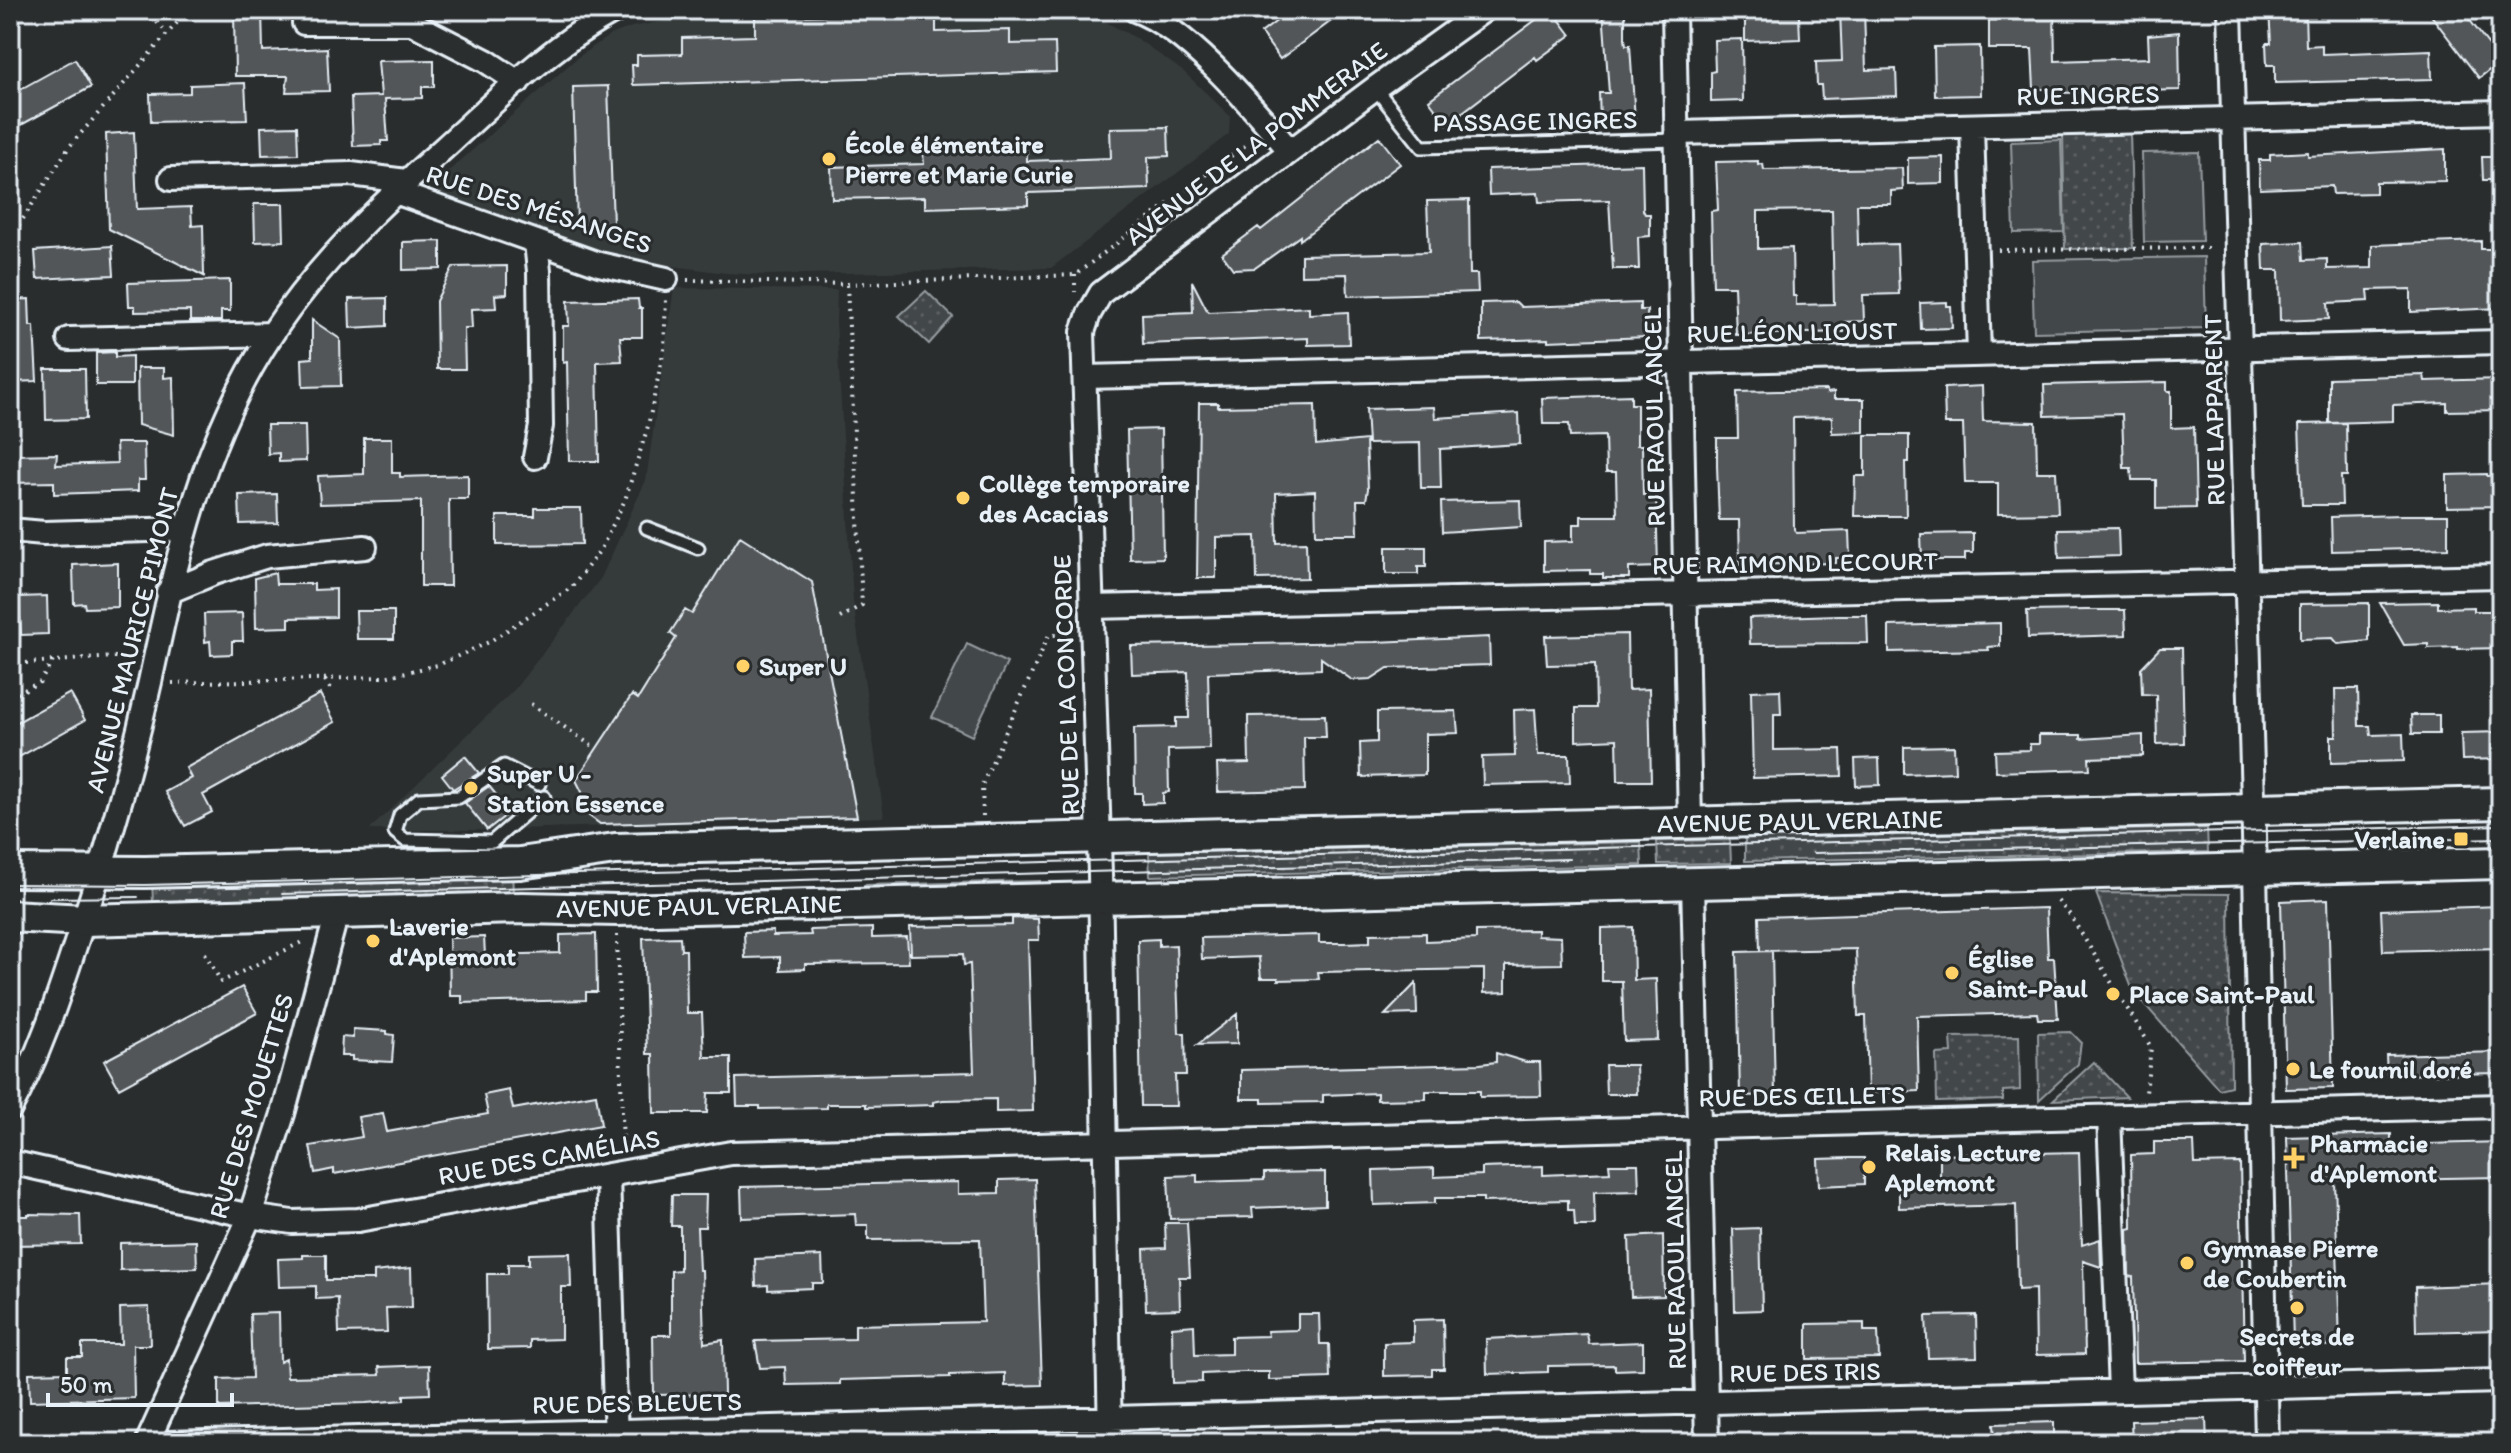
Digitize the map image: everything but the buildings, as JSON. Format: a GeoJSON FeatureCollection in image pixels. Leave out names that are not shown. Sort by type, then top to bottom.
{"type":"FeatureCollection","features":[{"type":"Feature","properties":{"kind":"street","name":"AVENUE MAURICE PIMONT"},"geometry":{"type":"LineString","coordinates":[[10,1109],[43,1037],[101,873],[185,529],[205,467],[233,404],[272,334],[334,255],[400,186],[577,32],[617,10]]}},
{"type":"Feature","properties":{"kind":"street"},"geometry":{"type":"LineString","coordinates":[[1135,10],[1172,31],[1241,93],[1290,151]]}},
{"type":"Feature","properties":{"kind":"street","name":"AVENUE DE LA POMMERAIE"},"geometry":{"type":"LineString","coordinates":[[1101,293],[1484,10]]}},
{"type":"Feature","properties":{"kind":"street","name":"RUE RAOUL ANCEL"},"geometry":{"type":"LineString","coordinates":[[1674,10],[1690,824]]}},
{"type":"Feature","properties":{"kind":"street","name":"RUE LAPPARENT"},"geometry":{"type":"LineString","coordinates":[[2230,10],[2255,870],[2267,1443]]}},
{"type":"Feature","properties":{"kind":"street"},"geometry":{"type":"LineString","coordinates":[[304,23],[412,23],[486,61],[518,82]]}},
{"type":"Feature","properties":{"kind":"street","name":"RUE INGRES"},"geometry":{"type":"LineString","coordinates":[[1677,136],[2501,112]]}},
{"type":"Feature","properties":{"kind":"street"},"geometry":{"type":"LineString","coordinates":[[1972,126],[1979,355]]}},
{"type":"Feature","properties":{"kind":"street","name":"RUE DES MÉSANGES"},"geometry":{"type":"LineString","coordinates":[[171,179],[351,174],[400,186],[536,242],[599,264],[666,279]]}},
{"type":"Feature","properties":{"kind":"street"},"geometry":{"type":"LineString","coordinates":[[535,457],[541,426],[536,242]]}},
{"type":"Feature","properties":{"kind":"street","name":"RUE DE LA CONCORDE"},"geometry":{"type":"LineString","coordinates":[[1099,839],[1083,332],[1101,293]]}},
{"type":"Feature","properties":{"kind":"street"},"geometry":{"type":"LineString","coordinates":[[69,339],[272,334]]}},
{"type":"Feature","properties":{"kind":"street","name":"RUE LÉON LIOUST"},"geometry":{"type":"LineString","coordinates":[[1085,377],[2501,342]]}},
{"type":"Feature","properties":{"kind":"street"},"geometry":{"type":"LineString","coordinates":[[10,530],[44,533],[185,529]]}},
{"type":"Feature","properties":{"kind":"street"},"geometry":{"type":"LineString","coordinates":[[168,592],[267,556],[365,547]]}},
{"type":"Feature","properties":{"kind":"street","name":"RUE RAIMOND LECOURT"},"geometry":{"type":"LineString","coordinates":[[1091,607],[2501,576]]}},
{"type":"Feature","properties":{"kind":"street","name":"AVENUE PAUL VERLAINE"},"geometry":{"type":"LineString","coordinates":[[10,871],[101,873],[520,863],[615,849],[2501,803]]}},
{"type":"Feature","properties":{"kind":"street"},"geometry":{"type":"LineString","coordinates":[[1099,839],[1110,1443]]}},
{"type":"Feature","properties":{"kind":"street","name":"AVENUE PAUL VERLAINE"},"geometry":{"type":"LineString","coordinates":[[10,916],[332,927],[522,908],[617,910],[2501,863]]}},
{"type":"Feature","properties":{"kind":"street","name":"RUE RAOUL ANCEL"},"geometry":{"type":"LineString","coordinates":[[1693,883],[1707,1443]]}},
{"type":"Feature","properties":{"kind":"street","name":"RUE DES MOUETTES"},"geometry":{"type":"LineString","coordinates":[[147,1443],[250,1216],[283,1114],[332,927]]}},
{"type":"Feature","properties":{"kind":"street","name":"RUE DES ŒILLETS"},"geometry":{"type":"LineString","coordinates":[[1104,1142],[2501,1106]]}},
{"type":"Feature","properties":{"kind":"street"},"geometry":{"type":"LineString","coordinates":[[2109,1116],[2120,1391]]}},
{"type":"Feature","properties":{"kind":"street","name":"RUE DES CAMÉLIAS"},"geometry":{"type":"LineString","coordinates":[[10,1162],[250,1216],[292,1222],[358,1220],[731,1153],[1104,1142]]}},
{"type":"Feature","properties":{"kind":"street"},"geometry":{"type":"LineString","coordinates":[[615,1437],[616,1174]]}},
{"type":"Feature","properties":{"kind":"street","name":"RUE DES IRIS"},"geometry":{"type":"LineString","coordinates":[[1110,1418],[2501,1381]]}},
{"type":"Feature","properties":{"kind":"street","name":"RUE DES BLEUETS"},"geometry":{"type":"LineString","coordinates":[[167,1443],[615,1437],[1110,1418]]}},
{"type":"Feature","properties":{"kind":"lane","name":"PASSAGE INGRES"},"geometry":{"type":"LineString","coordinates":[[1375,88],[1422,147],[1677,136]]}},
{"type":"Feature","properties":{"kind":"lane"},"geometry":{"type":"LineString","coordinates":[[647,528],[698,548]]}},
{"type":"Feature","properties":{"kind":"lane"},"geometry":{"type":"LineString","coordinates":[[539,784],[504,766],[459,797],[419,799],[400,815],[395,832],[405,840],[492,842],[544,797]]}},
{"type":"Feature","properties":{"kind":"path"},"geometry":{"type":"LineString","coordinates":[[146,10],[167,33]]}},
{"type":"Feature","properties":{"kind":"path"},"geometry":{"type":"LineString","coordinates":[[10,239],[69,147],[188,10]]}},
{"type":"Feature","properties":{"kind":"path"},"geometry":{"type":"LineString","coordinates":[[10,664],[115,657],[151,674],[325,680],[384,677],[438,665],[489,642],[572,587],[601,549],[625,500],[648,426],[664,349],[666,279],[847,284],[1075,275],[1269,127]]}},
{"type":"Feature","properties":{"kind":"path"},"geometry":{"type":"LineString","coordinates":[[1975,251],[2237,248]]}},
{"type":"Feature","properties":{"kind":"path"},"geometry":{"type":"LineString","coordinates":[[840,618],[862,605],[847,284]]}},
{"type":"Feature","properties":{"kind":"path"},"geometry":{"type":"LineString","coordinates":[[983,841],[982,785],[1049,635],[1091,635]]}},
{"type":"Feature","properties":{"kind":"path"},"geometry":{"type":"LineString","coordinates":[[10,697],[40,682],[53,661]]}},
{"type":"Feature","properties":{"kind":"path"},"geometry":{"type":"LineString","coordinates":[[325,680],[331,690]]}},
{"type":"Feature","properties":{"kind":"path"},"geometry":{"type":"LineString","coordinates":[[531,704],[595,748]]}},
{"type":"Feature","properties":{"kind":"path"},"geometry":{"type":"LineString","coordinates":[[2035,875],[2070,915],[2151,1047],[2143,1115]]}},
{"type":"Feature","properties":{"kind":"path"},"geometry":{"type":"LineString","coordinates":[[616,1174],[617,910]]}},
{"type":"Feature","properties":{"kind":"path"},"geometry":{"type":"LineString","coordinates":[[205,953],[221,982],[332,927]]}},
{"type":"Feature","properties":{"kind":"shaded area","name":"École élémentaire Pierre et Marie Curie"},"geometry":{"type":"Polygon","coordinates":[[[1059,10],[1098,18],[1136,38],[1184,72],[1230,116],[1229,134],[1051,268],[765,275],[726,273],[642,262],[603,253],[437,195],[434,184],[578,57],[610,35],[632,27],[676,19],[1059,10]]]}},
{"type":"Feature","properties":{"kind":"shaded area"},"geometry":{"type":"Polygon","coordinates":[[[2130,131],[2133,248],[2065,249],[2063,132],[2130,131]]]}},
{"type":"Feature","properties":{"kind":"shaded area"},"geometry":{"type":"Polygon","coordinates":[[[2061,140],[2064,232],[2014,233],[2011,142],[2061,140]]]}},
{"type":"Feature","properties":{"kind":"shaded area"},"geometry":{"type":"Polygon","coordinates":[[[2199,152],[2202,241],[2144,242],[2142,153],[2199,152]]]}},
{"type":"Feature","properties":{"kind":"shaded area"},"geometry":{"type":"Polygon","coordinates":[[[2204,257],[2206,328],[2034,332],[2032,260],[2204,257]]]}},
{"type":"Feature","properties":{"kind":"shaded area"},"geometry":{"type":"Polygon","coordinates":[[[674,288],[837,290],[836,322],[853,601],[884,817],[487,830],[369,830],[514,690],[601,578],[646,480],[674,288]]]}},
{"type":"Feature","properties":{"kind":"shaded area"},"geometry":{"type":"Polygon","coordinates":[[[926,291],[953,317],[929,344],[899,316],[926,291]]]}},
{"type":"Feature","properties":{"kind":"shaded area"},"geometry":{"type":"Polygon","coordinates":[[[967,644],[1007,663],[972,736],[932,717],[967,644]]]}},
{"type":"Feature","properties":{"kind":"shaded area"},"geometry":{"type":"Polygon","coordinates":[[[2207,828],[2208,852],[1745,861],[1745,838],[2207,828]]]}},
{"type":"Feature","properties":{"kind":"shaded area"},"geometry":{"type":"Polygon","coordinates":[[[1730,840],[1731,863],[1658,864],[1657,841],[1730,840]]]}},
{"type":"Feature","properties":{"kind":"shaded area"},"geometry":{"type":"Polygon","coordinates":[[[1641,842],[1642,865],[1150,876],[1149,853],[1641,842]]]}},
{"type":"Feature","properties":{"kind":"shaded area"},"geometry":{"type":"Polygon","coordinates":[[[512,871],[513,894],[153,903],[152,879],[512,871]]]}},
{"type":"Feature","properties":{"kind":"shaded area"},"geometry":{"type":"Polygon","coordinates":[[[1040,881],[1040,892],[864,896],[864,885],[1040,881]]]}},
{"type":"Feature","properties":{"kind":"shaded area"},"geometry":{"type":"Polygon","coordinates":[[[2096,893],[2229,894],[2231,1086],[2219,1089],[2133,991],[2096,893]]]}},
{"type":"Feature","properties":{"kind":"shaded area"},"geometry":{"type":"Polygon","coordinates":[[[2071,1032],[2081,1042],[2078,1064],[2039,1100],[2038,1033],[2071,1032]]]}},
{"type":"Feature","properties":{"kind":"shaded area"},"geometry":{"type":"Polygon","coordinates":[[[2019,1036],[2020,1090],[2003,1091],[2003,1100],[1937,1102],[1936,1054],[1952,1053],[1951,1037],[2019,1036]]]}},
{"type":"Feature","properties":{"kind":"shaded area"},"geometry":{"type":"Polygon","coordinates":[[[2094,1062],[2127,1097],[2053,1100],[2094,1062]]]}},
{"type":"Feature","properties":{"kind":"tram line"},"geometry":{"type":"LineString","coordinates":[[10,884],[145,885],[2501,825]]}},
{"type":"Feature","properties":{"kind":"tram line"},"geometry":{"type":"LineString","coordinates":[[1813,853],[2501,838]]}},
{"type":"Feature","properties":{"kind":"tram line"},"geometry":{"type":"LineString","coordinates":[[282,894],[1569,859]]}},
{"type":"Feature","properties":{"kind":"tram line"},"geometry":{"type":"LineString","coordinates":[[50,898],[138,897]]}},
{"type":"Feature","properties":{"kind":"place","name":"École élémentaire Pierre et Marie Curie"},"geometry":{"type":"Point","coordinates":[829,159]}},
{"type":"Feature","properties":{"kind":"place","name":"Collège temporaire des Acacias"},"geometry":{"type":"Point","coordinates":[963,498]}},
{"type":"Feature","properties":{"kind":"place","name":"Super U"},"geometry":{"type":"Point","coordinates":[743,666]}},
{"type":"Feature","properties":{"kind":"place","name":"Super U - Station Essence"},"geometry":{"type":"Point","coordinates":[471,788]}},
{"type":"Feature","properties":{"kind":"place","name":"Verlaine"},"geometry":{"type":"Point","coordinates":[2461,839]}},
{"type":"Feature","properties":{"kind":"place","name":"Laverie d'Aplemont"},"geometry":{"type":"Point","coordinates":[373,941]}},
{"type":"Feature","properties":{"kind":"place","name":"Église Saint-Paul"},"geometry":{"type":"Point","coordinates":[1952,973]}},
{"type":"Feature","properties":{"kind":"place","name":"Place Saint-Paul"},"geometry":{"type":"Point","coordinates":[2113,994]}},
{"type":"Feature","properties":{"kind":"place","name":"Le fournil doré"},"geometry":{"type":"Point","coordinates":[2293,1069]}},
{"type":"Feature","properties":{"kind":"place","name":"Pharmacie d'Aplemont"},"geometry":{"type":"Point","coordinates":[2294,1158]}},
{"type":"Feature","properties":{"kind":"place","name":"Relais Lecture Aplemont"},"geometry":{"type":"Point","coordinates":[1869,1167]}},
{"type":"Feature","properties":{"kind":"place","name":"Gymnase Pierre de Coubertin"},"geometry":{"type":"Point","coordinates":[2187,1263]}},
{"type":"Feature","properties":{"kind":"place","name":"Secrets de coiffeur"},"geometry":{"type":"Point","coordinates":[2297,1308]}}]}
